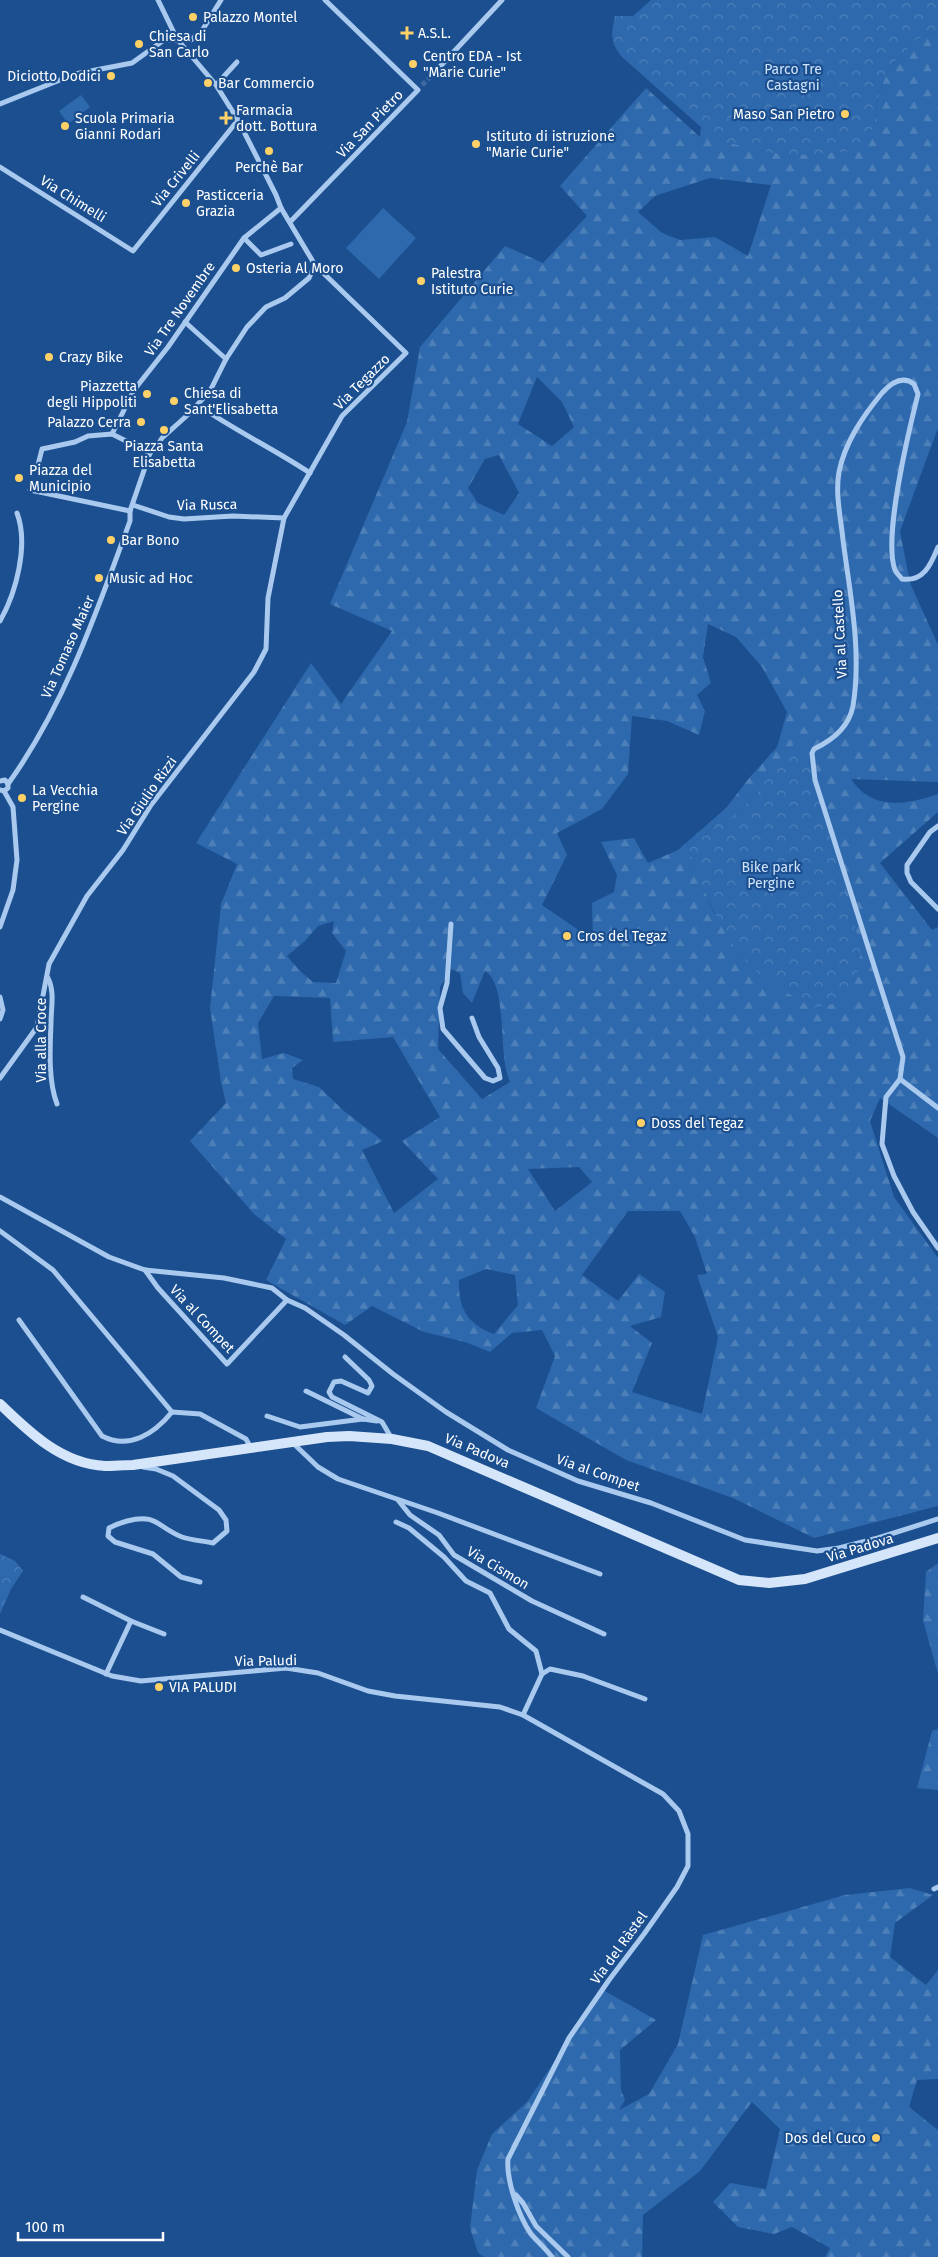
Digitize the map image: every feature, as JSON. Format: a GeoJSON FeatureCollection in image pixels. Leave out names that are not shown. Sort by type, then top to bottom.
{"type":"FeatureCollection","features":[{"type":"Feature","properties":{"kind":"main road","name":"Via Padova"},"geometry":{"type":"LineString","coordinates":[[0,1404],[36,1439],[71,1458],[104,1466],[133,1465],[292,1442],[350,1436],[392,1438],[428,1446],[739,1580],[769,1583],[805,1579],[938,1538]]}},
{"type":"Feature","properties":{"kind":"street","name":"Via Tegazzo"},"geometry":{"type":"LineString","coordinates":[[158,0],[177,39],[216,85],[238,120],[281,208],[315,265],[406,353],[342,416],[284,518]]}},
{"type":"Feature","properties":{"kind":"street"},"geometry":{"type":"LineString","coordinates":[[0,104],[75,74],[132,63],[164,40],[190,40],[203,29],[221,0]]}},
{"type":"Feature","properties":{"kind":"street","name":"Via San Pietro"},"geometry":{"type":"LineString","coordinates":[[290,222],[418,90],[325,0]]}},
{"type":"Feature","properties":{"kind":"street"},"geometry":{"type":"LineString","coordinates":[[434,73],[502,0]]}},
{"type":"Feature","properties":{"kind":"street"},"geometry":{"type":"LineString","coordinates":[[216,85],[237,62]]}},
{"type":"Feature","properties":{"kind":"street"},"geometry":{"type":"LineString","coordinates":[[418,90],[422,85]]}},
{"type":"Feature","properties":{"kind":"street","name":"Via Crivelli"},"geometry":{"type":"LineString","coordinates":[[133,251],[238,120]]}},
{"type":"Feature","properties":{"kind":"street","name":"Via Chimelli"},"geometry":{"type":"LineString","coordinates":[[0,167],[133,251]]}},
{"type":"Feature","properties":{"kind":"street","name":"Via Tre Novembre"},"geometry":{"type":"LineString","coordinates":[[112,434],[134,390],[244,238],[281,208]]}},
{"type":"Feature","properties":{"kind":"street"},"geometry":{"type":"LineString","coordinates":[[244,238],[261,255],[292,244]]}},
{"type":"Feature","properties":{"kind":"street"},"geometry":{"type":"LineString","coordinates":[[38,465],[42,449],[75,442],[88,436],[112,434],[150,453],[162,438],[179,425],[211,389],[226,359],[247,327],[266,307],[285,298],[308,278],[315,265]]}},
{"type":"Feature","properties":{"kind":"street"},"geometry":{"type":"LineString","coordinates":[[185,322],[226,359]]}},
{"type":"Feature","properties":{"kind":"street","name":"Via al Castello"},"geometry":{"type":"LineString","coordinates":[[900,1079],[902,1057],[814,780],[812,753],[814,749],[824,744],[846,726],[853,708],[856,664],[839,502],[839,474],[846,447],[860,423],[888,386],[901,380],[908,380],[914,384],[918,394],[893,518],[892,547],[895,571],[902,579],[915,579],[922,575],[931,564],[938,547]]}},
{"type":"Feature","properties":{"kind":"street"},"geometry":{"type":"LineString","coordinates":[[198,405],[226,424],[288,458],[310,473]]}},
{"type":"Feature","properties":{"kind":"street","name":"Via Tomaso Maier"},"geometry":{"type":"LineString","coordinates":[[2,790],[8,788],[8,784],[43,730],[75,664],[130,521],[130,511],[150,453]]}},
{"type":"Feature","properties":{"kind":"street"},"geometry":{"type":"LineString","coordinates":[[30,490],[130,511]]}},
{"type":"Feature","properties":{"kind":"street","name":"Via Rusca"},"geometry":{"type":"LineString","coordinates":[[133,505],[169,517],[184,519],[233,516],[284,518]]}},
{"type":"Feature","properties":{"kind":"street"},"geometry":{"type":"LineString","coordinates":[[0,621],[15,586],[22,552],[17,513]]}},
{"type":"Feature","properties":{"kind":"street","name":"Via Giulio Rizzi"},"geometry":{"type":"LineString","coordinates":[[0,1078],[37,1027],[49,964],[87,896],[123,850],[151,805],[254,672],[266,649],[268,598],[284,518]]}},
{"type":"Feature","properties":{"kind":"street"},"geometry":{"type":"LineString","coordinates":[[0,781],[5,780],[8,784]]}},
{"type":"Feature","properties":{"kind":"street"},"geometry":{"type":"LineString","coordinates":[[0,927],[13,890],[17,860],[13,807],[2,790]]}},
{"type":"Feature","properties":{"kind":"street"},"geometry":{"type":"LineString","coordinates":[[938,826],[930,832],[907,865],[907,873],[912,882],[938,909]]}},
{"type":"Feature","properties":{"kind":"street"},"geometry":{"type":"LineString","coordinates":[[451,924],[446,983],[440,1008],[442,1029],[485,1078],[493,1081],[500,1078],[498,1068],[487,1052],[472,1018]]}},
{"type":"Feature","properties":{"kind":"street","name":"Via alla Croce"},"geometry":{"type":"LineString","coordinates":[[48,977],[53,986],[50,1023],[52,1092],[57,1104]]}},
{"type":"Feature","properties":{"kind":"street"},"geometry":{"type":"LineString","coordinates":[[0,997],[3,1010],[0,1019]]}},
{"type":"Feature","properties":{"kind":"street"},"geometry":{"type":"LineString","coordinates":[[938,1108],[900,1079],[886,1097],[882,1144],[894,1176],[909,1205],[938,1248]]}},
{"type":"Feature","properties":{"kind":"street","name":"Via al Compet"},"geometry":{"type":"LineString","coordinates":[[0,1197],[110,1257],[145,1270],[224,1278],[272,1288],[287,1300],[313,1313],[446,1412],[508,1450],[578,1481],[651,1503],[745,1540],[817,1551],[862,1542],[938,1519]]}},
{"type":"Feature","properties":{"kind":"street"},"geometry":{"type":"LineString","coordinates":[[0,1231],[54,1270],[172,1412],[200,1414],[246,1439],[251,1448]]}},
{"type":"Feature","properties":{"kind":"street","name":"Via al Compet"},"geometry":{"type":"LineString","coordinates":[[145,1270],[158,1288],[226,1364],[287,1300]]}},
{"type":"Feature","properties":{"kind":"street"},"geometry":{"type":"LineString","coordinates":[[19,1320],[102,1436],[114,1443],[132,1442],[164,1422],[172,1412]]}},
{"type":"Feature","properties":{"kind":"street"},"geometry":{"type":"LineString","coordinates":[[345,1358],[369,1380],[372,1386],[368,1393],[341,1381],[334,1382],[329,1392],[332,1396],[382,1422],[392,1438]]}},
{"type":"Feature","properties":{"kind":"street"},"geometry":{"type":"LineString","coordinates":[[306,1391],[363,1419]]}},
{"type":"Feature","properties":{"kind":"street"},"geometry":{"type":"LineString","coordinates":[[267,1416],[300,1427],[363,1419],[382,1422]]}},
{"type":"Feature","properties":{"kind":"street","name":"Via Cismon"},"geometry":{"type":"LineString","coordinates":[[292,1442],[318,1467],[338,1479],[600,1574]]}},
{"type":"Feature","properties":{"kind":"street"},"geometry":{"type":"LineString","coordinates":[[133,1465],[156,1469],[173,1476],[219,1510],[226,1520],[227,1531],[213,1543],[182,1536],[152,1520],[140,1518],[115,1524],[109,1528],[108,1536],[115,1542],[153,1554],[181,1577],[200,1582]]}},
{"type":"Feature","properties":{"kind":"street","name":"Via Cismon"},"geometry":{"type":"LineString","coordinates":[[398,1500],[410,1515],[439,1535],[454,1555],[461,1560],[532,1601],[604,1634]]}},
{"type":"Feature","properties":{"kind":"street"},"geometry":{"type":"LineString","coordinates":[[396,1522],[409,1528],[444,1557],[466,1581],[490,1593],[509,1628],[536,1651],[542,1674]]}},
{"type":"Feature","properties":{"kind":"street"},"geometry":{"type":"LineString","coordinates":[[83,1597],[131,1621],[164,1634]]}},
{"type":"Feature","properties":{"kind":"street"},"geometry":{"type":"LineString","coordinates":[[106,1674],[131,1621]]}},
{"type":"Feature","properties":{"kind":"street","name":"Via Paludi"},"geometry":{"type":"LineString","coordinates":[[0,1630],[106,1674],[141,1681],[286,1668],[318,1673],[368,1691],[395,1696],[500,1708],[523,1715]]}},
{"type":"Feature","properties":{"kind":"street"},"geometry":{"type":"LineString","coordinates":[[523,1715],[542,1674],[550,1669],[564,1670],[644,1699]]}},
{"type":"Feature","properties":{"kind":"street","name":"Via del Ràstel"},"geometry":{"type":"LineString","coordinates":[[523,1715],[663,1794],[678,1811],[688,1834],[688,1866],[644,1934],[569,2038],[508,2159],[508,2176],[522,2216],[530,2232],[552,2257]]}},
{"type":"Feature","properties":{"kind":"street"},"geometry":{"type":"LineString","coordinates":[[514,2193],[523,2203],[536,2226],[568,2257]]}},
{"type":"Feature","properties":{"kind":"green space","name":"Parco Tre Castagni"},"geometry":{"type":"Polygon","coordinates":[[[651,0],[938,0],[938,32],[917,39],[887,70],[878,97],[874,127],[853,151],[788,156],[700,137],[701,127],[622,57],[615,47],[612,38],[615,16],[633,16],[651,0]]]}},
{"type":"Feature","properties":{"kind":"green space"},"geometry":{"type":"Polygon","coordinates":[[[938,32],[938,428],[900,531],[910,583],[938,645],[938,782],[851,779],[859,789],[869,796],[879,801],[890,803],[914,801],[938,794],[938,812],[880,863],[932,930],[938,927],[938,1138],[880,1098],[870,1121],[894,1197],[938,1258],[938,1506],[814,1538],[733,1498],[626,1460],[536,1408],[555,1356],[542,1330],[512,1333],[490,1352],[465,1342],[424,1332],[372,1306],[345,1325],[266,1280],[286,1239],[254,1214],[190,1141],[226,1103],[210,1008],[221,904],[237,864],[196,843],[311,663],[341,704],[392,631],[330,604],[407,422],[420,347],[505,246],[543,263],[587,216],[560,186],[646,88],[700,137],[874,127],[878,97],[887,70],[917,39],[938,32]],[[710,178],[655,196],[638,212],[662,233],[680,240],[715,237],[748,256],[771,185],[710,178]],[[537,377],[518,424],[552,446],[574,427],[562,402],[537,377]],[[499,455],[485,459],[468,488],[478,503],[504,515],[519,493],[499,455]],[[708,624],[703,657],[711,683],[697,695],[705,711],[699,735],[667,721],[632,716],[628,774],[602,809],[557,833],[567,855],[542,905],[593,940],[592,903],[614,892],[617,875],[601,842],[634,838],[648,863],[678,850],[726,808],[777,747],[787,712],[762,667],[736,637],[708,624]],[[809,756],[758,791],[732,820],[715,824],[705,834],[687,846],[713,911],[744,959],[810,767],[809,756]],[[334,921],[318,926],[305,941],[287,956],[313,982],[336,983],[346,951],[332,933],[334,921]],[[451,969],[440,987],[438,1049],[482,1099],[510,1082],[506,1070],[497,991],[492,979],[485,971],[472,1003],[463,993],[460,973],[451,969]],[[274,996],[258,1023],[262,1059],[284,1053],[303,1060],[292,1068],[293,1079],[319,1087],[344,1111],[383,1141],[362,1150],[394,1213],[438,1179],[402,1141],[440,1117],[393,1037],[333,1042],[330,998],[274,996]],[[579,1167],[528,1169],[555,1211],[592,1182],[579,1167]],[[628,1211],[582,1275],[618,1301],[639,1274],[665,1292],[661,1317],[630,1326],[652,1343],[632,1392],[702,1414],[718,1337],[697,1275],[707,1274],[695,1237],[680,1211],[628,1211]],[[486,1269],[459,1280],[460,1299],[466,1314],[477,1325],[494,1334],[518,1305],[515,1275],[486,1269]]]}},
{"type":"Feature","properties":{"kind":"green space"},"geometry":{"type":"Polygon","coordinates":[[[81,95],[90,107],[68,124],[59,111],[81,95]]]}},
{"type":"Feature","properties":{"kind":"green space"},"geometry":{"type":"Polygon","coordinates":[[[383,208],[416,238],[379,279],[346,248],[383,208]]]}},
{"type":"Feature","properties":{"kind":"green space","name":"Bike park Pergine"},"geometry":{"type":"Polygon","coordinates":[[[796,741],[797,747],[809,756],[810,767],[861,948],[858,971],[847,1001],[813,1008],[759,974],[734,947],[711,905],[687,846],[705,834],[715,824],[732,819],[758,791],[796,741]]]}},
{"type":"Feature","properties":{"kind":"green space"},"geometry":{"type":"Polygon","coordinates":[[[0,1554],[15,1561],[23,1571],[11,1589],[0,1614],[0,1554]]]}},
{"type":"Feature","properties":{"kind":"green space"},"geometry":{"type":"Polygon","coordinates":[[[938,1563],[938,1674],[923,1620],[926,1572],[938,1563]]]}},
{"type":"Feature","properties":{"kind":"green space"},"geometry":{"type":"Polygon","coordinates":[[[938,1729],[938,1790],[917,1788],[932,1731],[938,1729]]]}},
{"type":"Feature","properties":{"kind":"green space"},"geometry":{"type":"Polygon","coordinates":[[[910,1888],[933,1895],[895,1923],[890,1957],[926,1985],[938,1970],[938,2079],[917,2080],[909,2107],[938,2130],[938,2257],[825,2257],[830,2248],[792,2227],[774,2234],[738,2227],[713,2202],[730,2183],[766,2189],[780,2129],[752,2102],[700,2171],[643,2215],[642,2257],[484,2257],[478,2253],[470,2228],[477,2170],[492,2134],[527,2102],[603,1990],[656,2020],[620,2050],[621,2090],[625,2100],[619,2110],[649,2094],[678,2044],[703,1935],[845,1895],[910,1888]]]}},
{"type":"Feature","properties":{"kind":"tunnel"},"geometry":{"type":"LineString","coordinates":[[422,85],[434,73]]}},
{"type":"Feature","properties":{"kind":"place","name":"Palazzo Montel"},"geometry":{"type":"Point","coordinates":[193,17]}},
{"type":"Feature","properties":{"kind":"place","name":"A.S.L."},"geometry":{"type":"Point","coordinates":[407,33]}},
{"type":"Feature","properties":{"kind":"place","name":"Chiesa di San Carlo"},"geometry":{"type":"Point","coordinates":[139,44]}},
{"type":"Feature","properties":{"kind":"place","name":"Centro EDA - Ist \"Marie Curie\""},"geometry":{"type":"Point","coordinates":[413,64]}},
{"type":"Feature","properties":{"kind":"place","name":"Diciotto Dodici"},"geometry":{"type":"Point","coordinates":[111,76]}},
{"type":"Feature","properties":{"kind":"place","name":"Bar Commercio"},"geometry":{"type":"Point","coordinates":[208,83]}},
{"type":"Feature","properties":{"kind":"place","name":"Maso San Pietro"},"geometry":{"type":"Point","coordinates":[845,114]}},
{"type":"Feature","properties":{"kind":"place","name":"Farmacia dott. Bottura"},"geometry":{"type":"Point","coordinates":[226,118]}},
{"type":"Feature","properties":{"kind":"place","name":"Scuola Primaria Gianni Rodari"},"geometry":{"type":"Point","coordinates":[65,126]}},
{"type":"Feature","properties":{"kind":"place","name":"Istituto di istruzione \"Marie Curie\""},"geometry":{"type":"Point","coordinates":[476,144]}},
{"type":"Feature","properties":{"kind":"place","name":"Perchè Bar"},"geometry":{"type":"Point","coordinates":[269,151]}},
{"type":"Feature","properties":{"kind":"place","name":"Pasticceria Grazia"},"geometry":{"type":"Point","coordinates":[186,203]}},
{"type":"Feature","properties":{"kind":"place","name":"Osteria Al Moro"},"geometry":{"type":"Point","coordinates":[236,268]}},
{"type":"Feature","properties":{"kind":"place","name":"Palestra Istituto Curie"},"geometry":{"type":"Point","coordinates":[421,281]}},
{"type":"Feature","properties":{"kind":"place","name":"Crazy Bike"},"geometry":{"type":"Point","coordinates":[49,357]}},
{"type":"Feature","properties":{"kind":"place","name":"Piazzetta degli Hippoliti"},"geometry":{"type":"Point","coordinates":[147,394]}},
{"type":"Feature","properties":{"kind":"place","name":"Chiesa di Sant'Elisabetta"},"geometry":{"type":"Point","coordinates":[174,401]}},
{"type":"Feature","properties":{"kind":"place","name":"Palazzo Cerra"},"geometry":{"type":"Point","coordinates":[141,422]}},
{"type":"Feature","properties":{"kind":"place","name":"Piazza Santa Elisabetta"},"geometry":{"type":"Point","coordinates":[164,430]}},
{"type":"Feature","properties":{"kind":"place","name":"Piazza del Municipio"},"geometry":{"type":"Point","coordinates":[19,478]}},
{"type":"Feature","properties":{"kind":"place","name":"Bar Bono"},"geometry":{"type":"Point","coordinates":[111,540]}},
{"type":"Feature","properties":{"kind":"place","name":"Music ad Hoc"},"geometry":{"type":"Point","coordinates":[99,578]}},
{"type":"Feature","properties":{"kind":"place","name":"La Vecchia Pergine"},"geometry":{"type":"Point","coordinates":[22,798]}},
{"type":"Feature","properties":{"kind":"place","name":"Cros del Tegaz"},"geometry":{"type":"Point","coordinates":[567,936]}},
{"type":"Feature","properties":{"kind":"place","name":"Doss del Tegaz"},"geometry":{"type":"Point","coordinates":[641,1123]}},
{"type":"Feature","properties":{"kind":"place","name":"VIA PALUDI"},"geometry":{"type":"Point","coordinates":[159,1687]}},
{"type":"Feature","properties":{"kind":"place","name":"Dos del Cuco"},"geometry":{"type":"Point","coordinates":[876,2138]}}]}
